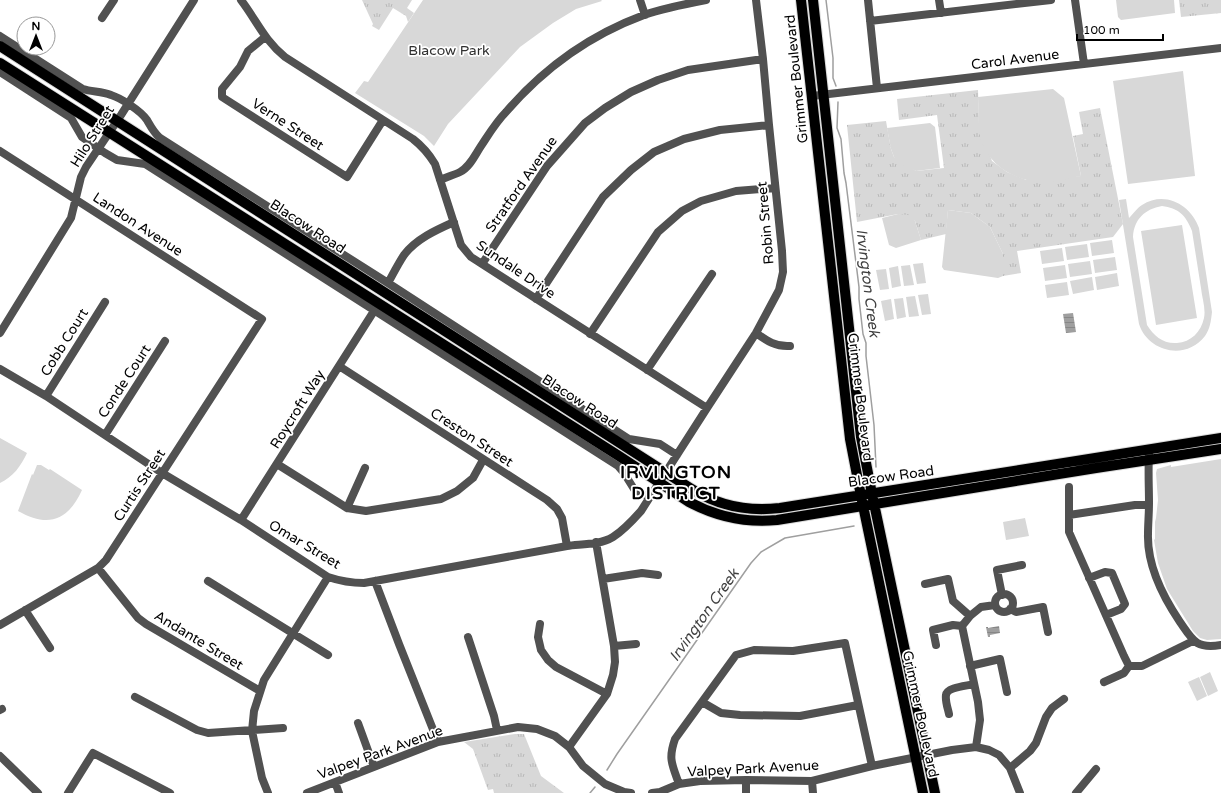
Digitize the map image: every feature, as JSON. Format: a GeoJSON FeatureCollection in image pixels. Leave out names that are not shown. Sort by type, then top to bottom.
{"type":"FeatureCollection","features":[{"type":"Feature","properties":{"kind":"main road","name":"Grimmer Boulevard"},"geometry":{"type":"LineString","coordinates":[[801,0],[850,439],[923,793]]}},
{"type":"Feature","properties":{"kind":"main road","name":"Grimmer Boulevard"},"geometry":{"type":"LineString","coordinates":[[813,0],[861,437],[934,793]]}},
{"type":"Feature","properties":{"kind":"main road","name":"Blacow Road"},"geometry":{"type":"LineString","coordinates":[[0,46],[706,498],[748,509],[774,508],[1149,455],[1221,449]]}},
{"type":"Feature","properties":{"kind":"main road","name":"Blacow Road"},"geometry":{"type":"LineString","coordinates":[[0,63],[701,508],[719,515],[740,520],[759,521],[777,520],[863,507],[1149,455],[1221,438]]}},
{"type":"Feature","properties":{"kind":"street"},"geometry":{"type":"LineString","coordinates":[[102,18],[114,0]]}},
{"type":"Feature","properties":{"kind":"street","name":"Hilo Street"},"geometry":{"type":"LineString","coordinates":[[0,333],[71,218],[81,177],[86,167],[118,121],[127,104],[194,0]]}},
{"type":"Feature","properties":{"kind":"street","name":"Sundale Drive"},"geometry":{"type":"LineString","coordinates":[[241,0],[265,37],[275,49],[422,146],[435,164],[461,245],[470,257],[706,408]]}},
{"type":"Feature","properties":{"kind":"street"},"geometry":{"type":"LineString","coordinates":[[640,0],[645,15]]}},
{"type":"Feature","properties":{"kind":"street"},"geometry":{"type":"LineString","coordinates":[[440,180],[460,172],[468,166],[492,129],[519,96],[538,78],[565,57],[604,32],[645,15],[675,6],[706,0]]}},
{"type":"Feature","properties":{"kind":"street","name":"Robin Street"},"geometry":{"type":"LineString","coordinates":[[660,482],[706,408],[756,333],[779,290],[783,272],[756,0]]}},
{"type":"Feature","properties":{"kind":"street"},"geometry":{"type":"LineString","coordinates":[[868,0],[877,88]]}},
{"type":"Feature","properties":{"kind":"street"},"geometry":{"type":"LineString","coordinates":[[939,0],[941,13]]}},
{"type":"Feature","properties":{"kind":"street"},"geometry":{"type":"LineString","coordinates":[[870,21],[941,13],[1008,3],[1051,0]]}},
{"type":"Feature","properties":{"kind":"street"},"geometry":{"type":"LineString","coordinates":[[1076,0],[1084,64]]}},
{"type":"Feature","properties":{"kind":"street","name":"Blacow Road"},"geometry":{"type":"LineString","coordinates":[[0,36],[83,89],[113,95],[144,116],[151,128],[160,138],[629,439],[660,444],[677,455]]}},
{"type":"Feature","properties":{"kind":"street","name":"Verne Street"},"geometry":{"type":"LineString","coordinates":[[265,37],[248,51],[240,67],[222,89],[222,97],[347,177],[383,120]]}},
{"type":"Feature","properties":{"kind":"street","name":"Carol Avenue"},"geometry":{"type":"LineString","coordinates":[[812,96],[1221,48]]}},
{"type":"Feature","properties":{"kind":"street","name":"Stratford Avenue"},"geometry":{"type":"LineString","coordinates":[[482,264],[547,166],[585,123],[605,108],[631,92],[658,80],[688,70],[763,59]]}},
{"type":"Feature","properties":{"kind":"street"},"geometry":{"type":"LineString","coordinates":[[0,72],[71,118],[82,138],[117,160],[145,164],[618,466],[634,489],[649,498]]}},
{"type":"Feature","properties":{"kind":"street"},"geometry":{"type":"LineString","coordinates":[[536,299],[603,197],[631,170],[654,152],[684,139],[720,130],[768,125]]}},
{"type":"Feature","properties":{"kind":"street","name":"Landon Avenue"},"geometry":{"type":"LineString","coordinates":[[0,151],[262,319]]}},
{"type":"Feature","properties":{"kind":"street"},"geometry":{"type":"LineString","coordinates":[[590,334],[658,232],[682,211],[701,201],[736,191],[775,188]]}},
{"type":"Feature","properties":{"kind":"street"},"geometry":{"type":"LineString","coordinates":[[388,283],[405,254],[417,242],[429,234],[454,222]]}},
{"type":"Feature","properties":{"kind":"street"},"geometry":{"type":"LineString","coordinates":[[647,370],[712,274]]}},
{"type":"Feature","properties":{"kind":"street","name":"Cobb Court"},"geometry":{"type":"LineString","coordinates":[[46,396],[105,302]]}},
{"type":"Feature","properties":{"kind":"street","name":"Roycroft Way"},"geometry":{"type":"LineString","coordinates":[[241,520],[374,311]]}},
{"type":"Feature","properties":{"kind":"street","name":"Curtis Street"},"geometry":{"type":"LineString","coordinates":[[0,625],[98,568],[106,560],[262,319]]}},
{"type":"Feature","properties":{"kind":"street"},"geometry":{"type":"LineString","coordinates":[[756,333],[770,343],[782,347],[790,346]]}},
{"type":"Feature","properties":{"kind":"street","name":"Conde Court"},"geometry":{"type":"LineString","coordinates":[[105,435],[165,341]]}},
{"type":"Feature","properties":{"kind":"street","name":"Creston Street"},"geometry":{"type":"LineString","coordinates":[[339,366],[547,500],[562,518],[567,546]]}},
{"type":"Feature","properties":{"kind":"street","name":"Omar Street"},"geometry":{"type":"LineString","coordinates":[[0,369],[46,396],[162,473],[241,520],[328,577],[351,583],[364,583],[596,542],[612,537],[628,525],[641,511],[660,482]]}},
{"type":"Feature","properties":{"kind":"street"},"geometry":{"type":"LineString","coordinates":[[1149,455],[1150,505],[1148,536],[1151,558],[1158,582],[1173,612],[1193,641],[1203,646],[1210,647],[1221,645]]}},
{"type":"Feature","properties":{"kind":"street"},"geometry":{"type":"LineString","coordinates":[[277,464],[347,508],[366,511],[441,499],[457,492],[473,478],[483,460]]}},
{"type":"Feature","properties":{"kind":"street"},"geometry":{"type":"LineString","coordinates":[[347,508],[365,468]]}},
{"type":"Feature","properties":{"kind":"street"},"geometry":{"type":"LineString","coordinates":[[1069,486],[1069,532],[1129,666]]}},
{"type":"Feature","properties":{"kind":"street"},"geometry":{"type":"LineString","coordinates":[[1069,515],[1135,505],[1150,505]]}},
{"type":"Feature","properties":{"kind":"street"},"geometry":{"type":"LineString","coordinates":[[569,747],[607,694],[613,675],[615,662],[614,646],[596,542]]}},
{"type":"Feature","properties":{"kind":"street"},"geometry":{"type":"LineString","coordinates":[[1002,595],[997,570],[1022,566]]}},
{"type":"Feature","properties":{"kind":"street","name":"Andante Street"},"geometry":{"type":"LineString","coordinates":[[98,568],[138,618],[260,691]]}},
{"type":"Feature","properties":{"kind":"street"},"geometry":{"type":"LineString","coordinates":[[1089,578],[1105,572],[1112,572],[1125,604],[1121,609],[1106,615]]}},
{"type":"Feature","properties":{"kind":"street"},"geometry":{"type":"LineString","coordinates":[[603,579],[642,573],[658,576]]}},
{"type":"Feature","properties":{"kind":"street"},"geometry":{"type":"LineString","coordinates":[[268,793],[262,778],[252,731],[254,711],[264,680],[328,577]]}},
{"type":"Feature","properties":{"kind":"street"},"geometry":{"type":"LineString","coordinates":[[925,584],[948,579],[952,601],[970,616]]}},
{"type":"Feature","properties":{"kind":"street"},"geometry":{"type":"LineString","coordinates":[[208,581],[328,655]]}},
{"type":"Feature","properties":{"kind":"street"},"geometry":{"type":"LineString","coordinates":[[375,581],[438,742]]}},
{"type":"Feature","properties":{"kind":"street"},"geometry":{"type":"LineString","coordinates":[[1002,595],[1008,596],[1011,600],[1012,605],[1006,612],[1001,612],[995,605],[997,598],[1002,595]]}},
{"type":"Feature","properties":{"kind":"street"},"geometry":{"type":"LineString","coordinates":[[976,747],[980,720],[978,702],[962,626],[970,616],[981,607],[995,605]]}},
{"type":"Feature","properties":{"kind":"street"},"geometry":{"type":"LineString","coordinates":[[1010,609],[1016,612],[1043,607],[1048,632]]}},
{"type":"Feature","properties":{"kind":"street"},"geometry":{"type":"LineString","coordinates":[[25,610],[50,648]]}},
{"type":"Feature","properties":{"kind":"street"},"geometry":{"type":"LineString","coordinates":[[540,624],[538,637],[541,650],[548,660],[556,667],[607,694]]}},
{"type":"Feature","properties":{"kind":"street"},"geometry":{"type":"LineString","coordinates":[[936,645],[933,630],[953,625],[962,626]]}},
{"type":"Feature","properties":{"kind":"street"},"geometry":{"type":"LineString","coordinates":[[468,637],[494,716],[497,730]]}},
{"type":"Feature","properties":{"kind":"street"},"geometry":{"type":"LineString","coordinates":[[1129,666],[1142,666],[1193,641]]}},
{"type":"Feature","properties":{"kind":"street"},"geometry":{"type":"LineString","coordinates":[[679,784],[671,760],[671,750],[675,738],[736,655],[754,650],[794,651],[845,643],[872,766]]}},
{"type":"Feature","properties":{"kind":"street"},"geometry":{"type":"LineString","coordinates":[[614,646],[636,644]]}},
{"type":"Feature","properties":{"kind":"street"},"geometry":{"type":"LineString","coordinates":[[970,666],[1000,659],[1007,692]]}},
{"type":"Feature","properties":{"kind":"street"},"geometry":{"type":"LineString","coordinates":[[1104,682],[1124,673],[1129,666]]}},
{"type":"Feature","properties":{"kind":"street"},"geometry":{"type":"LineString","coordinates":[[949,714],[946,696],[947,693],[951,689],[974,684]]}},
{"type":"Feature","properties":{"kind":"street"},"geometry":{"type":"LineString","coordinates":[[135,696],[197,730],[208,733],[283,728]]}},
{"type":"Feature","properties":{"kind":"street"},"geometry":{"type":"LineString","coordinates":[[1010,768],[1030,751],[1036,743],[1046,717],[1052,708],[1064,698]]}},
{"type":"Feature","properties":{"kind":"street"},"geometry":{"type":"LineString","coordinates":[[702,702],[721,713],[740,715],[800,716],[858,705]]}},
{"type":"Feature","properties":{"kind":"street"},"geometry":{"type":"LineString","coordinates":[[358,723],[374,767]]}},
{"type":"Feature","properties":{"kind":"street","name":"Valpey Park Avenue"},"geometry":{"type":"LineString","coordinates":[[307,793],[438,742],[518,727],[536,729],[555,736],[569,747],[583,766],[606,784],[624,792],[631,793]]}},
{"type":"Feature","properties":{"kind":"street","name":"Valpey Park Avenue"},"geometry":{"type":"LineString","coordinates":[[652,793],[660,792],[679,784],[700,781],[812,781],[872,766],[952,750],[976,747],[989,750],[999,755],[1010,768],[1020,793]]}},
{"type":"Feature","properties":{"kind":"street"},"geometry":{"type":"LineString","coordinates":[[68,793],[93,753],[170,793]]}},
{"type":"Feature","properties":{"kind":"street"},"geometry":{"type":"LineString","coordinates":[[0,756],[38,793]]}},
{"type":"Feature","properties":{"kind":"street"},"geometry":{"type":"LineString","coordinates":[[1076,793],[1096,769]]}},
{"type":"Feature","properties":{"kind":"street"},"geometry":{"type":"LineString","coordinates":[[746,780],[746,793]]}},
{"type":"Feature","properties":{"kind":"street"},"geometry":{"type":"LineString","coordinates":[[812,781],[813,793]]}},
{"type":"Feature","properties":{"kind":"street"},"geometry":{"type":"LineString","coordinates":[[335,782],[339,793]]}},
{"type":"Feature","properties":{"kind":"green space"},"geometry":{"type":"Polygon","coordinates":[[[362,0],[412,0],[407,8],[414,13],[408,22],[406,16],[393,8],[379,30],[372,26],[373,24],[362,0]]]}},
{"type":"Feature","properties":{"kind":"green space","name":"Blacow Park"},"geometry":{"type":"Polygon","coordinates":[[[423,0],[602,1],[576,9],[553,23],[520,47],[448,124],[434,146],[424,136],[355,93],[364,81],[368,82],[423,0]]]}},
{"type":"Feature","properties":{"kind":"green space"},"geometry":{"type":"Polygon","coordinates":[[[1116,0],[1174,0],[1175,13],[1121,20],[1118,17],[1116,0]]]}},
{"type":"Feature","properties":{"kind":"green space"},"geometry":{"type":"Polygon","coordinates":[[[1179,0],[1221,0],[1221,13],[1181,17],[1179,0]]]}},
{"type":"Feature","properties":{"kind":"green space"},"geometry":{"type":"Polygon","coordinates":[[[1183,71],[1195,176],[1128,184],[1113,81],[1183,71]]]}},
{"type":"Feature","properties":{"kind":"green space"},"geometry":{"type":"Polygon","coordinates":[[[1053,89],[1064,98],[1081,176],[1060,181],[1047,182],[1036,182],[1016,177],[998,166],[985,150],[979,130],[978,97],[1053,89]]]}},
{"type":"Feature","properties":{"kind":"green space"},"geometry":{"type":"Polygon","coordinates":[[[978,90],[979,124],[992,161],[1007,172],[1026,180],[1081,176],[1073,136],[1083,134],[1079,112],[1100,108],[1123,224],[1113,237],[1017,251],[1021,273],[1003,276],[1003,254],[990,227],[971,213],[948,210],[946,234],[921,240],[915,221],[898,214],[857,222],[847,125],[886,121],[894,157],[916,171],[944,168],[937,115],[899,120],[897,99],[978,90]]]}},
{"type":"Feature","properties":{"kind":"green space"},"geometry":{"type":"Polygon","coordinates":[[[930,123],[935,127],[940,168],[916,171],[899,164],[891,149],[887,128],[930,123]]]}},
{"type":"Feature","properties":{"kind":"green space"},"geometry":{"type":"Polygon","coordinates":[[[1126,199],[1129,218],[1142,205],[1151,201],[1159,199],[1176,202],[1190,213],[1199,228],[1212,312],[1211,322],[1207,333],[1197,344],[1188,349],[1178,351],[1159,347],[1150,341],[1144,334],[1139,324],[1119,200],[1126,199]],[[1156,207],[1146,212],[1138,220],[1133,237],[1147,325],[1153,333],[1163,341],[1177,343],[1187,341],[1198,332],[1203,323],[1205,311],[1192,231],[1181,213],[1168,207],[1156,207]]]}},
{"type":"Feature","properties":{"kind":"green space"},"geometry":{"type":"Polygon","coordinates":[[[948,210],[971,213],[990,227],[1003,254],[1003,276],[998,278],[944,270],[942,267],[948,210]]]}},
{"type":"Feature","properties":{"kind":"green space"},"geometry":{"type":"Polygon","coordinates":[[[898,214],[908,215],[915,221],[921,240],[896,248],[889,245],[882,218],[898,214]]]}},
{"type":"Feature","properties":{"kind":"green space"},"geometry":{"type":"Polygon","coordinates":[[[1182,225],[1197,318],[1156,325],[1141,231],[1182,225]]]}},
{"type":"Feature","properties":{"kind":"green space"},"geometry":{"type":"Polygon","coordinates":[[[1112,240],[1114,253],[1092,256],[1090,243],[1112,240]]]}},
{"type":"Feature","properties":{"kind":"green space"},"geometry":{"type":"Polygon","coordinates":[[[1087,244],[1089,257],[1067,260],[1065,247],[1087,244]]]}},
{"type":"Feature","properties":{"kind":"green space"},"geometry":{"type":"Polygon","coordinates":[[[1062,248],[1064,261],[1042,264],[1040,251],[1062,248]]]}},
{"type":"Feature","properties":{"kind":"green space"},"geometry":{"type":"Polygon","coordinates":[[[1115,257],[1117,270],[1095,273],[1093,260],[1115,257]]]}},
{"type":"Feature","properties":{"kind":"green space"},"geometry":{"type":"Polygon","coordinates":[[[1090,261],[1092,274],[1070,277],[1068,264],[1090,261]]]}},
{"type":"Feature","properties":{"kind":"green space"},"geometry":{"type":"Polygon","coordinates":[[[923,263],[926,283],[917,284],[913,264],[923,263]]]}},
{"type":"Feature","properties":{"kind":"green space"},"geometry":{"type":"Polygon","coordinates":[[[910,265],[914,285],[904,286],[901,266],[910,265]]]}},
{"type":"Feature","properties":{"kind":"green space"},"geometry":{"type":"Polygon","coordinates":[[[1065,265],[1067,278],[1045,281],[1043,268],[1065,265]]]}},
{"type":"Feature","properties":{"kind":"green space"},"geometry":{"type":"Polygon","coordinates":[[[898,266],[901,286],[892,288],[889,268],[898,266]]]}},
{"type":"Feature","properties":{"kind":"green space"},"geometry":{"type":"Polygon","coordinates":[[[886,269],[889,289],[880,290],[876,270],[886,269]]]}},
{"type":"Feature","properties":{"kind":"green space"},"geometry":{"type":"Polygon","coordinates":[[[1117,273],[1119,286],[1097,290],[1095,277],[1117,273]]]}},
{"type":"Feature","properties":{"kind":"green space"},"geometry":{"type":"Polygon","coordinates":[[[1092,277],[1094,290],[1073,294],[1070,281],[1092,277]]]}},
{"type":"Feature","properties":{"kind":"green space"},"geometry":{"type":"Polygon","coordinates":[[[1067,282],[1069,295],[1047,298],[1045,285],[1067,282]]]}},
{"type":"Feature","properties":{"kind":"green space"},"geometry":{"type":"Polygon","coordinates":[[[928,294],[931,314],[922,315],[918,295],[928,294]]]}},
{"type":"Feature","properties":{"kind":"green space"},"geometry":{"type":"Polygon","coordinates":[[[915,296],[919,316],[909,317],[906,297],[915,296]]]}},
{"type":"Feature","properties":{"kind":"green space"},"geometry":{"type":"Polygon","coordinates":[[[903,298],[906,317],[897,319],[894,299],[903,298]]]}},
{"type":"Feature","properties":{"kind":"green space"},"geometry":{"type":"Polygon","coordinates":[[[891,299],[894,319],[885,321],[881,301],[891,299]]]}},
{"type":"Feature","properties":{"kind":"green space"},"geometry":{"type":"Polygon","coordinates":[[[0,438],[27,453],[16,471],[9,478],[0,483],[0,438]]]}},
{"type":"Feature","properties":{"kind":"green space"},"geometry":{"type":"Polygon","coordinates":[[[1221,459],[1221,639],[1207,640],[1200,638],[1193,631],[1167,589],[1158,563],[1154,540],[1158,500],[1156,473],[1157,469],[1171,465],[1171,467],[1221,459]]]}},
{"type":"Feature","properties":{"kind":"green space"},"geometry":{"type":"Polygon","coordinates":[[[37,465],[41,465],[49,470],[50,469],[82,490],[70,509],[64,515],[48,520],[29,516],[18,511],[37,465]]]}},
{"type":"Feature","properties":{"kind":"green space"},"geometry":{"type":"Polygon","coordinates":[[[1025,518],[1029,536],[1006,540],[1003,522],[1025,518]]]}},
{"type":"Feature","properties":{"kind":"green space"},"geometry":{"type":"Polygon","coordinates":[[[1210,672],[1218,691],[1208,696],[1200,677],[1210,672]]]}},
{"type":"Feature","properties":{"kind":"green space"},"geometry":{"type":"Polygon","coordinates":[[[1199,677],[1207,696],[1197,701],[1188,682],[1199,677]]]}},
{"type":"Feature","properties":{"kind":"green space"},"geometry":{"type":"Polygon","coordinates":[[[524,734],[541,776],[564,793],[494,793],[493,789],[488,790],[473,749],[464,742],[524,734]]]}},
{"type":"Feature","properties":{"kind":"shaded area"},"geometry":{"type":"Polygon","coordinates":[[[1073,313],[1076,332],[1066,333],[1063,314],[1073,313]]]}},
{"type":"Feature","properties":{"kind":"shaded area"},"geometry":{"type":"Polygon","coordinates":[[[999,626],[1000,633],[990,635],[990,637],[988,637],[986,627],[999,626]]]}},
{"type":"Feature","properties":{"kind":"waterway","name":"Irvington Creek"},"geometry":{"type":"LineString","coordinates":[[826,0],[833,58],[833,78],[836,86]]}},
{"type":"Feature","properties":{"kind":"waterway","name":"Irvington Creek"},"geometry":{"type":"LineString","coordinates":[[838,102],[837,128],[841,139],[859,287],[863,334],[866,343],[866,356],[874,425],[876,467]]}},
{"type":"Feature","properties":{"kind":"waterway","name":"Irvington Creek"},"geometry":{"type":"LineString","coordinates":[[607,770],[751,563],[761,552],[785,538],[854,526]]}},
{"type":"Feature","properties":{"kind":"waterway","name":"Irvington Creek"},"geometry":{"type":"LineString","coordinates":[[590,793],[595,787]]}},
{"type":"Feature","properties":{"kind":"district","name":"IRVINGTON DISTRICT"},"geometry":{"type":"Point","coordinates":[676,482]}}]}
